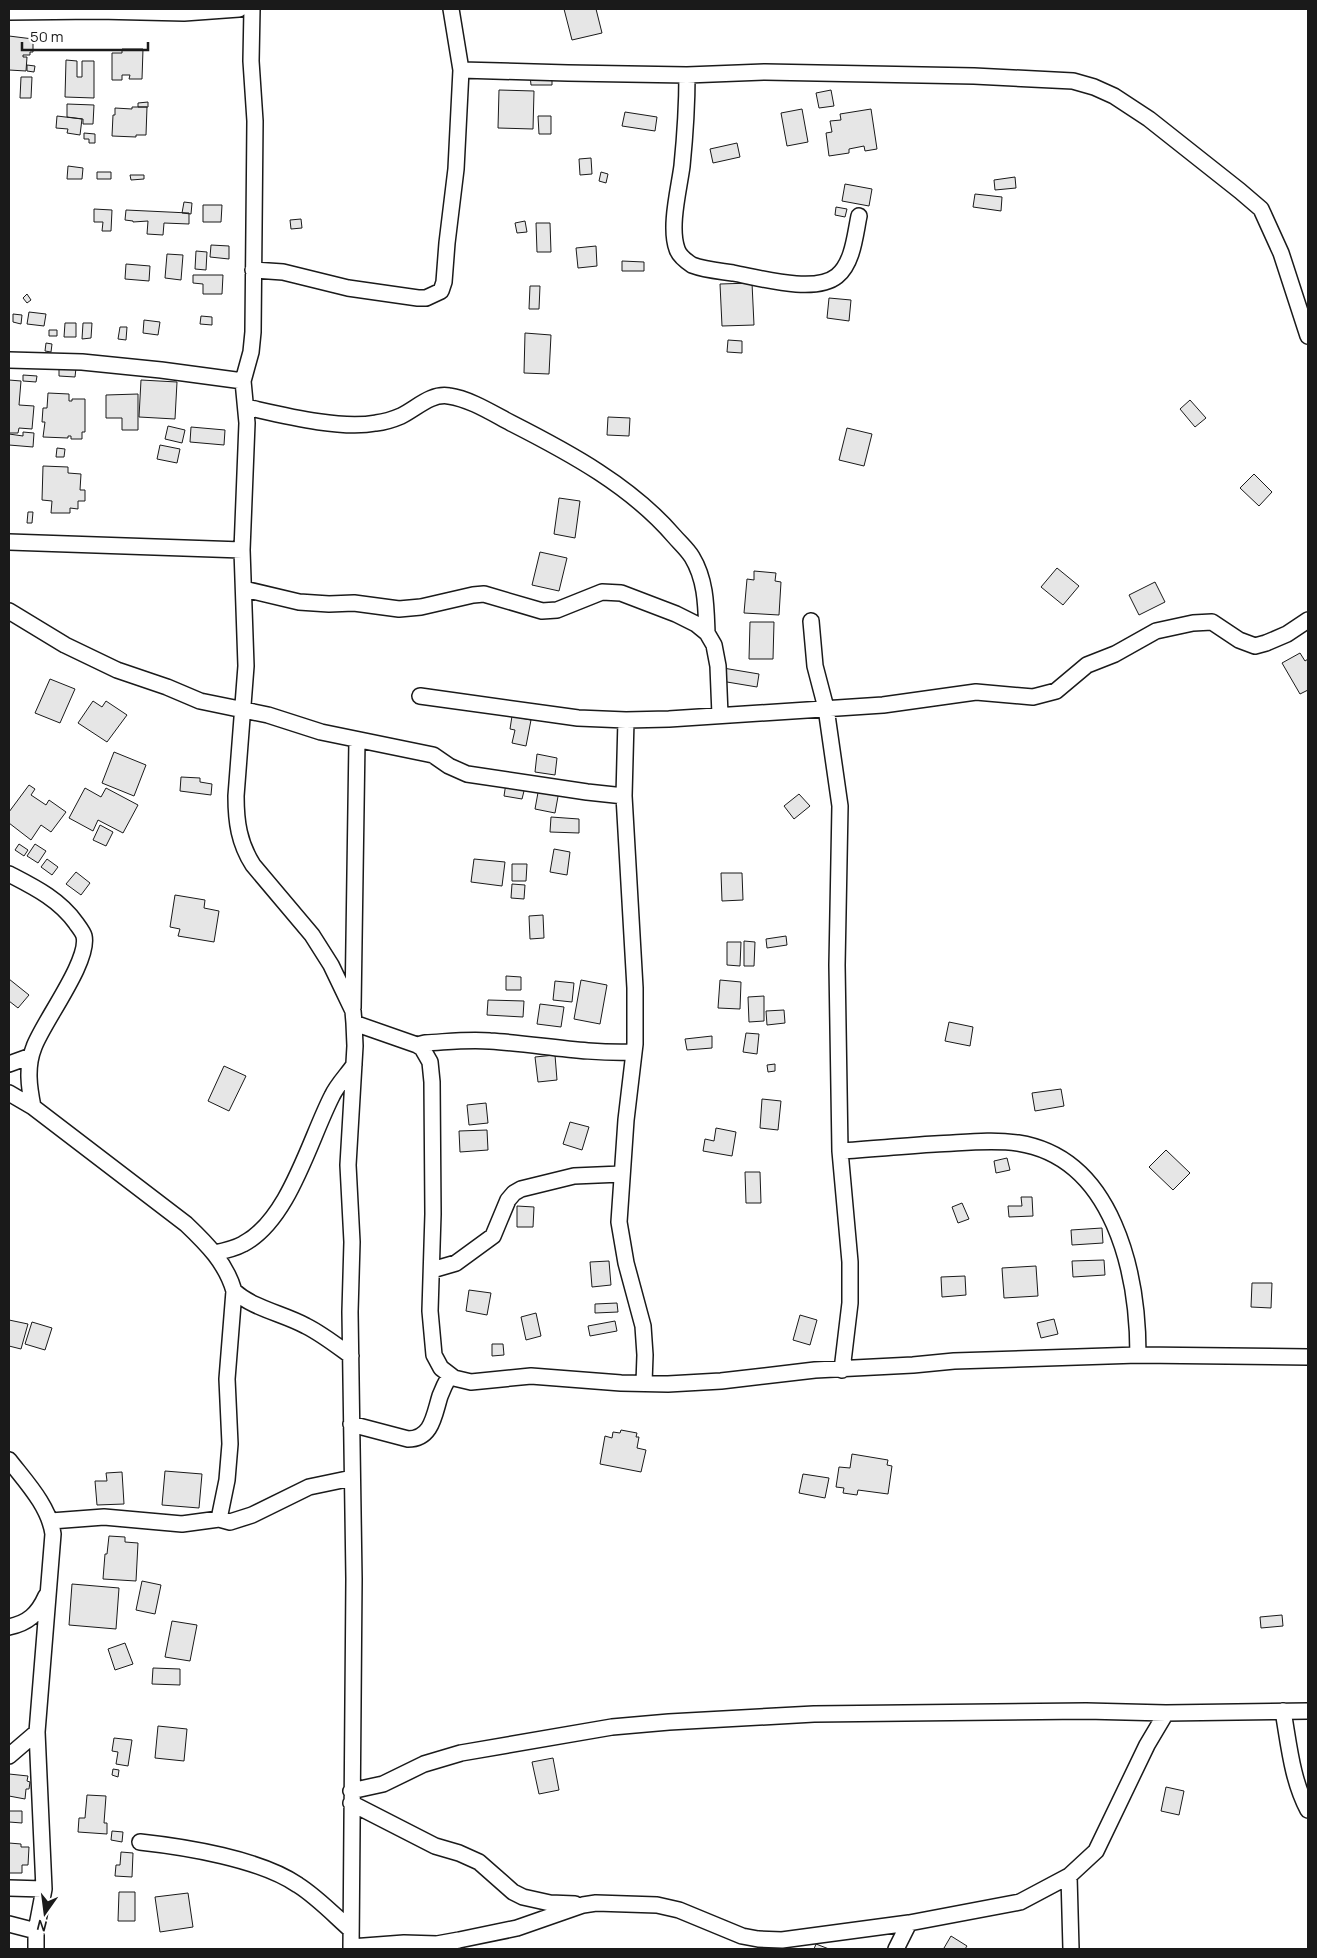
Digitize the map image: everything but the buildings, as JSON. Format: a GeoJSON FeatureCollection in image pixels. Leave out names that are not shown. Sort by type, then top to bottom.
{"type":"FeatureCollection","features":[{"type":"Feature","properties":{"kind":"street"},"geometry":{"type":"LineString","coordinates":[[9,12],[98,11],[184,13],[239,9]]}},
{"type":"Feature","properties":{"kind":"street"},"geometry":{"type":"LineString","coordinates":[[252,9],[251,60],[255,121],[254,270],[252,344],[243,381],[247,432],[242,550],[246,666],[236,817],[240,838],[253,865],[312,935],[330,965],[354,1017],[417,1045],[422,1048],[430,1062],[433,1113],[430,1311],[434,1356],[441,1368],[454,1378],[471,1382],[531,1376],[644,1383],[721,1380],[815,1370],[842,1370],[954,1362],[1138,1355],[1308,1357]]}},
{"type":"Feature","properties":{"kind":"street"},"geometry":{"type":"LineString","coordinates":[[254,270],[283,272],[348,288],[418,298],[426,298],[441,291],[444,282],[446,243],[456,169],[460,70],[451,9]]}},
{"type":"Feature","properties":{"kind":"street"},"geometry":{"type":"LineString","coordinates":[[460,70],[687,75],[765,72],[974,76],[1073,81],[1094,87],[1114,96],[1149,119],[1240,190],[1260,210],[1281,253],[1308,336]]}},
{"type":"Feature","properties":{"kind":"street"},"geometry":{"type":"LineString","coordinates":[[687,75],[683,148],[674,231],[674,241],[677,250],[685,260],[701,268],[763,280],[813,284],[828,281],[838,275],[847,264],[860,216]]}},
{"type":"Feature","properties":{"kind":"street"},"geometry":{"type":"LineString","coordinates":[[9,360],[82,362],[243,381]]}},
{"type":"Feature","properties":{"kind":"street"},"geometry":{"type":"LineString","coordinates":[[246,408],[332,423],[359,425],[401,416],[431,398],[443,395],[461,399],[494,414],[571,456],[619,486],[656,515],[691,556],[701,576],[705,597],[707,633]]}},
{"type":"Feature","properties":{"kind":"street"},"geometry":{"type":"LineString","coordinates":[[9,542],[242,550]]}},
{"type":"Feature","properties":{"kind":"street"},"geometry":{"type":"LineString","coordinates":[[244,589],[299,602],[329,604],[354,602],[399,609],[473,594],[484,594],[542,611],[557,610],[594,595],[611,592],[639,599],[676,614],[696,624],[707,633],[714,645],[718,666],[720,715]]}},
{"type":"Feature","properties":{"kind":"street"},"geometry":{"type":"LineString","coordinates":[[9,611],[65,645],[117,670],[167,687],[200,701],[292,722],[321,732],[433,755],[467,774],[624,796]]}},
{"type":"Feature","properties":{"kind":"street"},"geometry":{"type":"LineString","coordinates":[[420,696],[578,718],[626,720],[669,719],[912,702],[976,692],[1033,697],[1056,691],[1088,665],[1115,654],[1156,631],[1210,622],[1242,642],[1258,646],[1287,634],[1308,620]]}},
{"type":"Feature","properties":{"kind":"street"},"geometry":{"type":"LineString","coordinates":[[811,621],[816,672],[826,708],[840,806],[837,966],[840,1151],[850,1262],[850,1303],[842,1370]]}},
{"type":"Feature","properties":{"kind":"street"},"geometry":{"type":"LineString","coordinates":[[626,720],[624,796],[635,988],[634,1052],[621,1174],[619,1222],[626,1264],[643,1326],[644,1383]]}},
{"type":"Feature","properties":{"kind":"street"},"geometry":{"type":"LineString","coordinates":[[358,740],[354,1065],[348,1165],[352,1242],[351,1424],[354,1579],[351,1948],[404,1943],[437,1944],[459,1940],[517,1928],[583,1905]]}},
{"type":"Feature","properties":{"kind":"street"},"geometry":{"type":"LineString","coordinates":[[9,874],[59,902],[84,936],[83,950],[77,965],[52,1016],[36,1041],[31,1056],[28,1082],[33,1108]]}},
{"type":"Feature","properties":{"kind":"street"},"geometry":{"type":"LineString","coordinates":[[417,1045],[425,1042],[487,1041],[580,1051],[634,1052]]}},
{"type":"Feature","properties":{"kind":"street"},"geometry":{"type":"LineString","coordinates":[[9,1064],[31,1056]]}},
{"type":"Feature","properties":{"kind":"street"},"geometry":{"type":"LineString","coordinates":[[214,1253],[230,1250],[244,1244],[263,1230],[272,1219],[287,1196],[332,1095],[354,1065]]}},
{"type":"Feature","properties":{"kind":"street"},"geometry":{"type":"LineString","coordinates":[[9,1092],[179,1218],[205,1242],[231,1278],[234,1291],[227,1379],[230,1444],[227,1480],[219,1518]]}},
{"type":"Feature","properties":{"kind":"street"},"geometry":{"type":"LineString","coordinates":[[840,1151],[990,1141],[1019,1143],[1041,1149],[1062,1158],[1094,1188],[1117,1227],[1128,1265],[1135,1302],[1138,1355]]}},
{"type":"Feature","properties":{"kind":"street"},"geometry":{"type":"LineString","coordinates":[[432,1270],[456,1263],[494,1236],[508,1200],[521,1189],[574,1176],[621,1174]]}},
{"type":"Feature","properties":{"kind":"street"},"geometry":{"type":"LineString","coordinates":[[234,1291],[250,1303],[307,1326],[351,1356]]}},
{"type":"Feature","properties":{"kind":"street"},"geometry":{"type":"LineString","coordinates":[[351,1424],[408,1438],[415,1439],[422,1436],[432,1424],[440,1396],[450,1374]]}},
{"type":"Feature","properties":{"kind":"street"},"geometry":{"type":"LineString","coordinates":[[9,1460],[38,1499],[50,1521],[54,1540],[37,1732],[44,1889],[36,1931],[36,1949]]}},
{"type":"Feature","properties":{"kind":"street"},"geometry":{"type":"LineString","coordinates":[[50,1521],[104,1517],[182,1524],[219,1518],[230,1522],[240,1520],[309,1487],[352,1478]]}},
{"type":"Feature","properties":{"kind":"street"},"geometry":{"type":"LineString","coordinates":[[9,1627],[28,1620],[33,1616],[48,1592]]}},
{"type":"Feature","properties":{"kind":"street"},"geometry":{"type":"LineString","coordinates":[[1283,1711],[1291,1762],[1300,1795],[1308,1810]]}},
{"type":"Feature","properties":{"kind":"street"},"geometry":{"type":"LineString","coordinates":[[351,1797],[424,1764],[461,1753],[612,1727],[814,1714],[1308,1711]]}},
{"type":"Feature","properties":{"kind":"street"},"geometry":{"type":"LineString","coordinates":[[351,1797],[435,1846],[459,1853],[479,1862],[513,1892],[523,1897],[583,1905],[614,1903],[657,1905],[679,1910],[761,1944],[909,1923],[1020,1902],[1069,1876],[1096,1851],[1147,1745],[1166,1713]]}},
{"type":"Feature","properties":{"kind":"street"},"geometry":{"type":"LineString","coordinates":[[9,1756],[37,1732]]}},
{"type":"Feature","properties":{"kind":"street"},"geometry":{"type":"LineString","coordinates":[[140,1842],[176,1846],[251,1864],[279,1874],[299,1885],[351,1930]]}},
{"type":"Feature","properties":{"kind":"street"},"geometry":{"type":"LineString","coordinates":[[1069,1876],[1071,1949]]}},
{"type":"Feature","properties":{"kind":"street"},"geometry":{"type":"LineString","coordinates":[[9,1888],[44,1889]]}},
{"type":"Feature","properties":{"kind":"street"},"geometry":{"type":"LineString","coordinates":[[896,1949],[909,1923]]}},
{"type":"Feature","properties":{"kind":"street"},"geometry":{"type":"LineString","coordinates":[[9,1924],[36,1931]]}}]}
